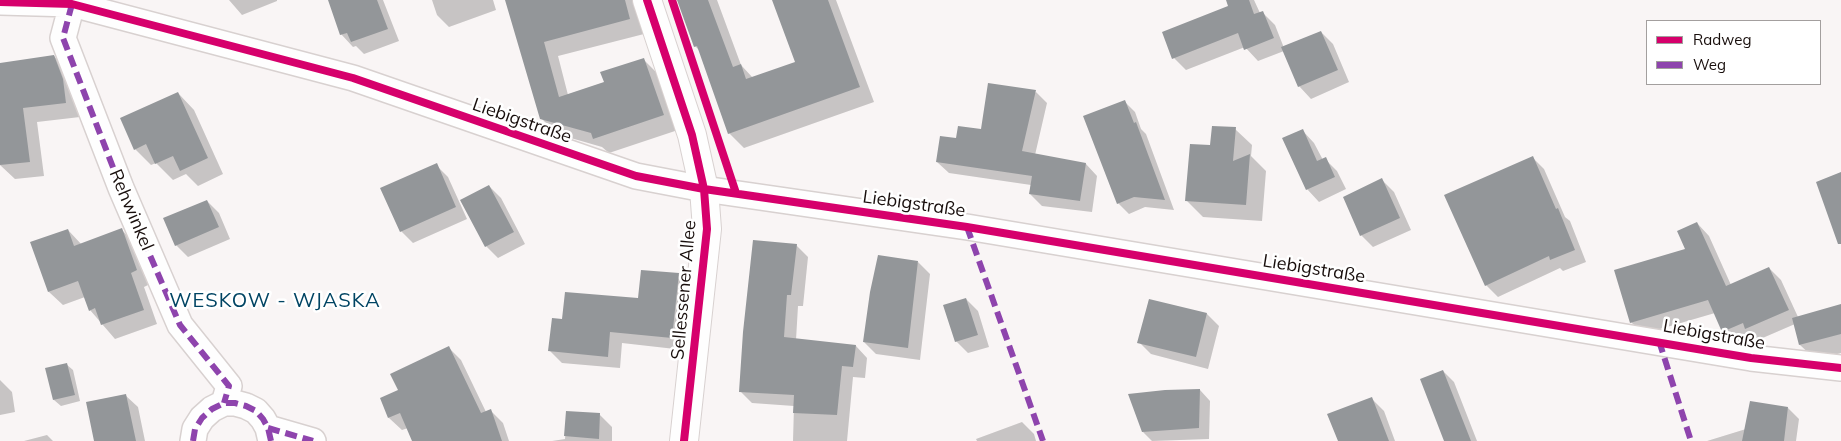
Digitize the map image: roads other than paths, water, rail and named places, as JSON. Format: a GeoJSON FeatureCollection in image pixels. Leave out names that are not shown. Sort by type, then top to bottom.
{"type":"FeatureCollection","features":[{"type":"Feature","properties":{"kind":"main road","name":"Sellessener Allee"},"geometry":{"type":"LineString","coordinates":[[647,0],[692,135],[704,189],[707,229],[684,441]]}},
{"type":"Feature","properties":{"kind":"street","name":"Liebigstraße"},"geometry":{"type":"LineString","coordinates":[[0,2],[72,4],[353,78],[636,176],[704,189],[967,227],[1750,358],[1841,368]]}},
{"type":"Feature","properties":{"kind":"street","name":"Rehwinkel"},"geometry":{"type":"LineString","coordinates":[[72,4],[62,38],[121,188],[180,325],[229,386],[224,404]]}},
{"type":"Feature","properties":{"kind":"street"},"geometry":{"type":"LineString","coordinates":[[193,441],[195,429],[202,418],[212,409],[224,404],[235,403],[256,411],[263,419],[270,435],[313,441]]}},
{"type":"Feature","properties":{"kind":"district","name":"WESKOW - WJASKA"},"geometry":{"type":"Point","coordinates":[275,301]}}]}
